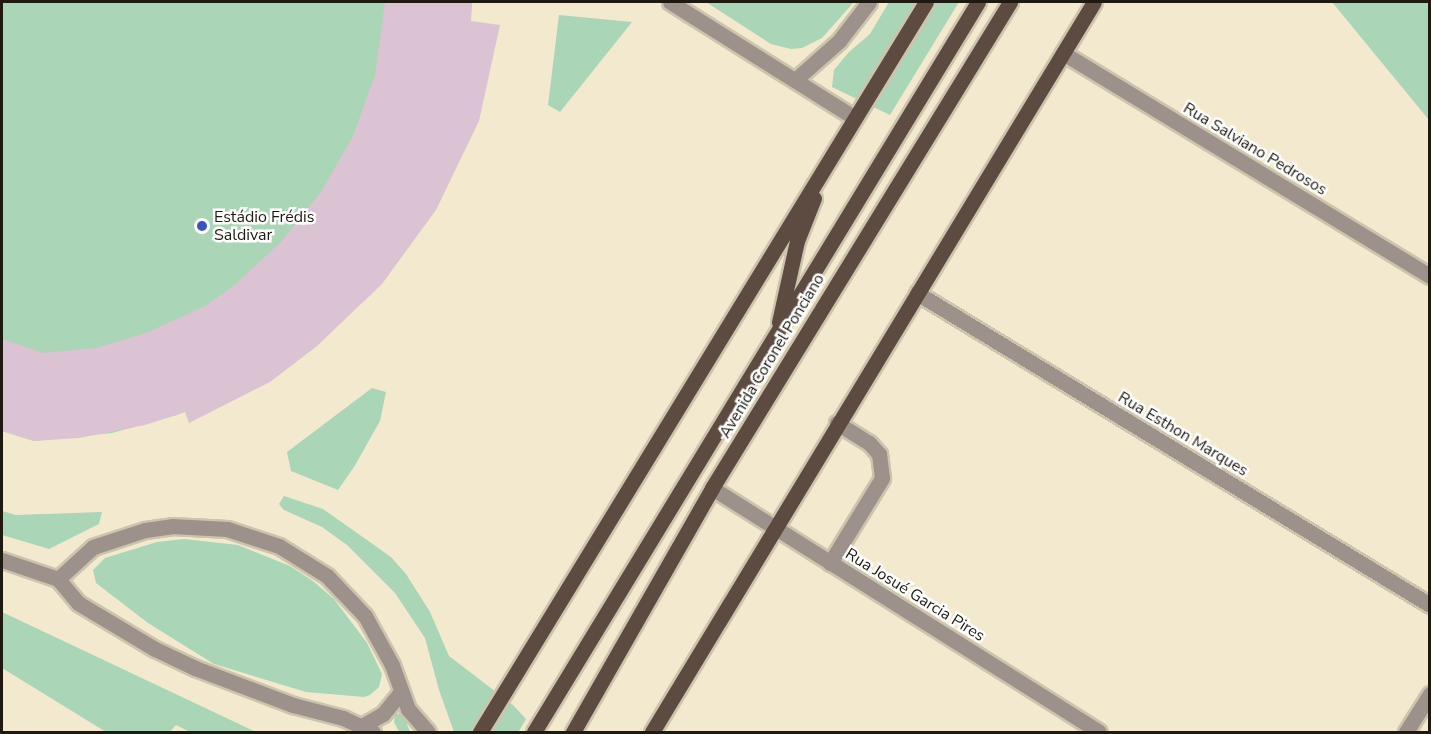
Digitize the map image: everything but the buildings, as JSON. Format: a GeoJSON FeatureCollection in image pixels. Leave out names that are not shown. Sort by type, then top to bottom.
{"type":"FeatureCollection","features":[{"type":"Feature","properties":{"kind":"main road"},"geometry":{"type":"LineString","coordinates":[[480,732],[926,2]]}},
{"type":"Feature","properties":{"kind":"main road"},"geometry":{"type":"LineString","coordinates":[[534,732],[978,2]]}},
{"type":"Feature","properties":{"kind":"main road","name":"Avenida Coronel Ponciano"},"geometry":{"type":"LineString","coordinates":[[573,732],[712,489],[1010,2]]}},
{"type":"Feature","properties":{"kind":"main road"},"geometry":{"type":"LineString","coordinates":[[652,732],[1094,2]]}},
{"type":"Feature","properties":{"kind":"main road"},"geometry":{"type":"LineString","coordinates":[[776,335],[797,241],[830,159]]}},
{"type":"Feature","properties":{"kind":"street"},"geometry":{"type":"LineString","coordinates":[[670,2],[855,118]]}},
{"type":"Feature","properties":{"kind":"street"},"geometry":{"type":"LineString","coordinates":[[795,80],[839,41],[869,2]]}},
{"type":"Feature","properties":{"kind":"street","name":"Rua Salviano Pedrosos"},"geometry":{"type":"LineString","coordinates":[[1063,53],[1430,276]]}},
{"type":"Feature","properties":{"kind":"street","name":"Rua Esthon Marques"},"geometry":{"type":"LineString","coordinates":[[918,293],[1430,605]]}},
{"type":"Feature","properties":{"kind":"street"},"geometry":{"type":"LineString","coordinates":[[830,563],[882,478],[879,454],[869,443],[837,423]]}},
{"type":"Feature","properties":{"kind":"street","name":"Rua Josué Garcia Pires"},"geometry":{"type":"LineString","coordinates":[[712,489],[1099,732]]}},
{"type":"Feature","properties":{"kind":"street"},"geometry":{"type":"LineString","coordinates":[[58,579],[93,547],[145,530],[200,526],[254,536],[304,560],[347,595],[380,640],[408,709],[428,732]]}},
{"type":"Feature","properties":{"kind":"street"},"geometry":{"type":"LineString","coordinates":[[2,560],[58,579],[78,603],[135,638],[195,668],[253,692],[367,729],[401,692]]}},
{"type":"Feature","properties":{"kind":"street"},"geometry":{"type":"LineString","coordinates":[[1406,732],[1430,694]]}},
{"type":"Feature","properties":{"kind":"green space","name":"Estádio Frédis Saldivar"},"geometry":{"type":"Polygon","coordinates":[[[2,2],[472,2],[468,55],[214,399],[177,415],[112,433],[34,441],[2,431],[2,2]]]}},
{"type":"Feature","properties":{"kind":"green space"},"geometry":{"type":"Polygon","coordinates":[[[706,2],[854,2],[822,38],[802,48],[791,49],[771,44],[706,2]]]}},
{"type":"Feature","properties":{"kind":"green space"},"geometry":{"type":"Polygon","coordinates":[[[889,2],[959,2],[890,115],[832,87],[834,70],[849,52],[870,34],[889,2]]]}},
{"type":"Feature","properties":{"kind":"green space"},"geometry":{"type":"Polygon","coordinates":[[[1332,2],[1429,2],[1429,120],[1332,2]]]}},
{"type":"Feature","properties":{"kind":"green space"},"geometry":{"type":"Polygon","coordinates":[[[559,15],[632,22],[560,112],[548,105],[559,15]]]}},
{"type":"Feature","properties":{"kind":"green space"},"geometry":{"type":"Polygon","coordinates":[[[372,388],[386,392],[380,421],[338,490],[291,471],[287,452],[372,388]]]}},
{"type":"Feature","properties":{"kind":"green space"},"geometry":{"type":"Polygon","coordinates":[[[284,496],[323,509],[391,557],[406,574],[430,612],[449,656],[513,705],[526,719],[519,731],[454,732],[439,690],[425,638],[395,593],[347,545],[322,527],[284,510],[279,504],[284,496]]]}},
{"type":"Feature","properties":{"kind":"green space"},"geometry":{"type":"Polygon","coordinates":[[[2,511],[16,515],[102,512],[99,524],[49,549],[2,535],[2,511]]]}},
{"type":"Feature","properties":{"kind":"green space"},"geometry":{"type":"Polygon","coordinates":[[[184,539],[238,545],[290,566],[313,581],[334,599],[367,643],[382,674],[379,687],[364,697],[306,692],[214,664],[148,623],[96,583],[93,570],[105,558],[157,542],[184,539]]]}},
{"type":"Feature","properties":{"kind":"green space"},"geometry":{"type":"Polygon","coordinates":[[[2,612],[256,732],[190,732],[176,725],[170,732],[106,732],[2,668],[2,612]]]}},
{"type":"Feature","properties":{"kind":"green space"},"geometry":{"type":"Polygon","coordinates":[[[401,713],[410,732],[399,732],[394,722],[395,715],[401,713]]]}},
{"type":"Feature","properties":{"kind":"place","name":"Estádio Frédis Saldivar"},"geometry":{"type":"Point","coordinates":[202,226]}}]}
